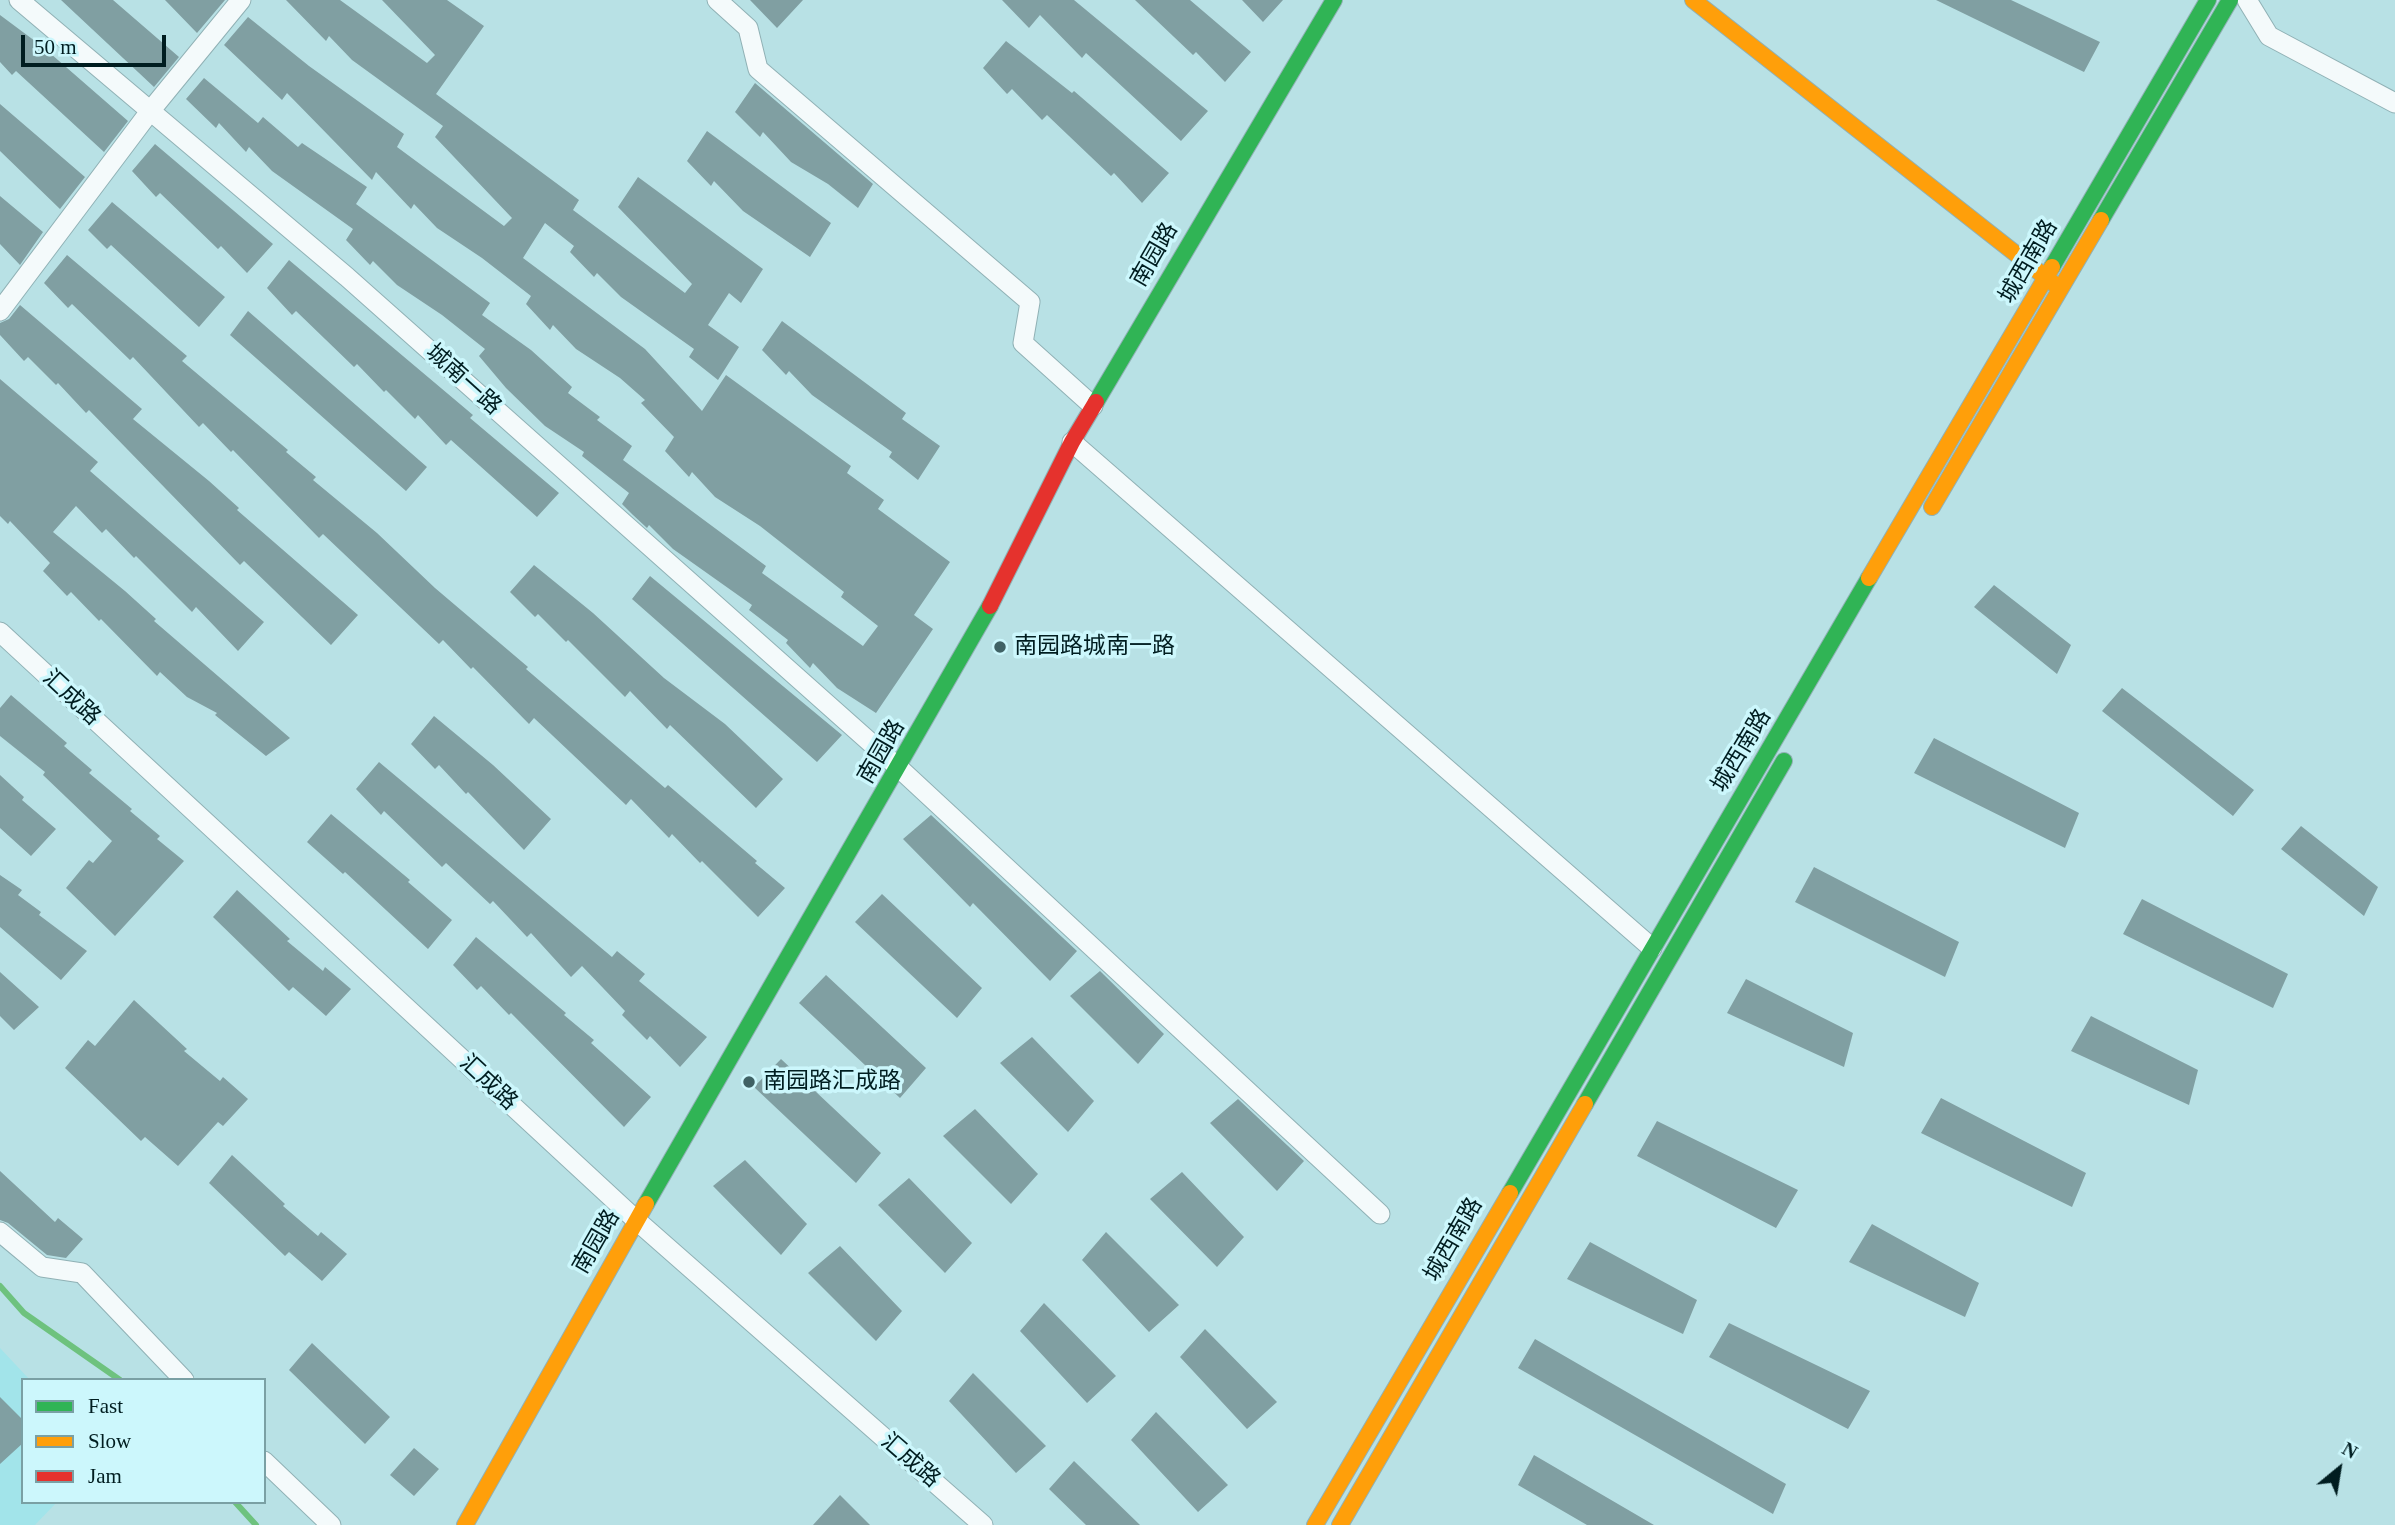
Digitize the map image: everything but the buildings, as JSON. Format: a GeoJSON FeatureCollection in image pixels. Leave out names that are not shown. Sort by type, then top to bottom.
{"type":"FeatureCollection","features":[{"type":"Feature","properties":{"kind":"main road","name":"南园路"},"geometry":{"type":"LineString","coordinates":[[466,1525],[636,1220],[976,635],[1072,442],[1289,71],[1334,0]]}},
{"type":"Feature","properties":{"kind":"main road"},"geometry":{"type":"LineString","coordinates":[[1693,0],[2061,289]]}},
{"type":"Feature","properties":{"kind":"main road","name":"城西南路"},"geometry":{"type":"LineString","coordinates":[[1315,1525],[2208,0]]}},
{"type":"Feature","properties":{"kind":"main road","name":"城西南路"},"geometry":{"type":"LineString","coordinates":[[1926,518],[2230,0]]}},
{"type":"Feature","properties":{"kind":"main road","name":"城西南路"},"geometry":{"type":"LineString","coordinates":[[1340,1525],[1792,746]]}},
{"type":"Feature","properties":{"kind":"street","name":"城南一路"},"geometry":{"type":"LineString","coordinates":[[19,0],[347,276],[899,768],[1380,1214]]}},
{"type":"Feature","properties":{"kind":"street"},"geometry":{"type":"LineString","coordinates":[[0,311],[151,110],[241,0]]}},
{"type":"Feature","properties":{"kind":"street"},"geometry":{"type":"LineString","coordinates":[[717,0],[748,28],[758,69],[1030,302],[1023,344],[1093,406]]}},
{"type":"Feature","properties":{"kind":"street"},"geometry":{"type":"LineString","coordinates":[[2246,0],[2269,36],[2395,103]]}},
{"type":"Feature","properties":{"kind":"street"},"geometry":{"type":"LineString","coordinates":[[1072,442],[1651,948]]}},
{"type":"Feature","properties":{"kind":"street","name":"汇成路"},"geometry":{"type":"LineString","coordinates":[[0,632],[636,1220],[983,1525]]}},
{"type":"Feature","properties":{"kind":"street"},"geometry":{"type":"LineString","coordinates":[[0,1232],[43,1267],[82,1273],[182,1378]]}},
{"type":"Feature","properties":{"kind":"street"},"geometry":{"type":"LineString","coordinates":[[266,1463],[331,1525]]}},
{"type":"Feature","properties":{"kind":"shaded area"},"geometry":{"type":"Polygon","coordinates":[[[0,1348],[28,1378],[21,1378],[21,1504],[55,1504],[35,1525],[0,1525],[0,1348]]]}},
{"type":"Feature","properties":{"kind":"waterway"},"geometry":{"type":"LineString","coordinates":[[0,1286],[24,1313],[117,1378]]}},
{"type":"Feature","properties":{"kind":"waterway"},"geometry":{"type":"LineString","coordinates":[[237,1504],[256,1525]]}},
{"type":"Feature","properties":{"kind":"traffic: fast"},"geometry":{"type":"LineString","coordinates":[[1096,402],[1334,0]]}},
{"type":"Feature","properties":{"kind":"traffic: fast"},"geometry":{"type":"LineString","coordinates":[[2052,267],[2208,0]]}},
{"type":"Feature","properties":{"kind":"traffic: fast"},"geometry":{"type":"LineString","coordinates":[[2101,220],[2230,0]]}},
{"type":"Feature","properties":{"kind":"traffic: fast"},"geometry":{"type":"LineString","coordinates":[[1510,1193],[1869,578]]}},
{"type":"Feature","properties":{"kind":"traffic: fast"},"geometry":{"type":"LineString","coordinates":[[646,1204],[990,606]]}},
{"type":"Feature","properties":{"kind":"traffic: fast"},"geometry":{"type":"LineString","coordinates":[[1585,1104],[1784,761]]}},
{"type":"Feature","properties":{"kind":"traffic: slow"},"geometry":{"type":"LineString","coordinates":[[1693,0],[2058,287]]}},
{"type":"Feature","properties":{"kind":"traffic: slow"},"geometry":{"type":"LineString","coordinates":[[1932,507],[2101,220]]}},
{"type":"Feature","properties":{"kind":"traffic: slow"},"geometry":{"type":"LineString","coordinates":[[1869,578],[2052,267]]}},
{"type":"Feature","properties":{"kind":"traffic: slow"},"geometry":{"type":"LineString","coordinates":[[1340,1525],[1585,1104]]}},
{"type":"Feature","properties":{"kind":"traffic: slow"},"geometry":{"type":"LineString","coordinates":[[1315,1525],[1510,1193]]}},
{"type":"Feature","properties":{"kind":"traffic: slow"},"geometry":{"type":"LineString","coordinates":[[465,1525],[646,1204]]}},
{"type":"Feature","properties":{"kind":"traffic: jam"},"geometry":{"type":"LineString","coordinates":[[990,606],[1072,442],[1096,402]]}},
{"type":"Feature","properties":{"kind":"place","name":"南园路城南一路"},"geometry":{"type":"Point","coordinates":[1000,647]}},
{"type":"Feature","properties":{"kind":"place","name":"南园路汇成路"},"geometry":{"type":"Point","coordinates":[749,1082]}}]}
